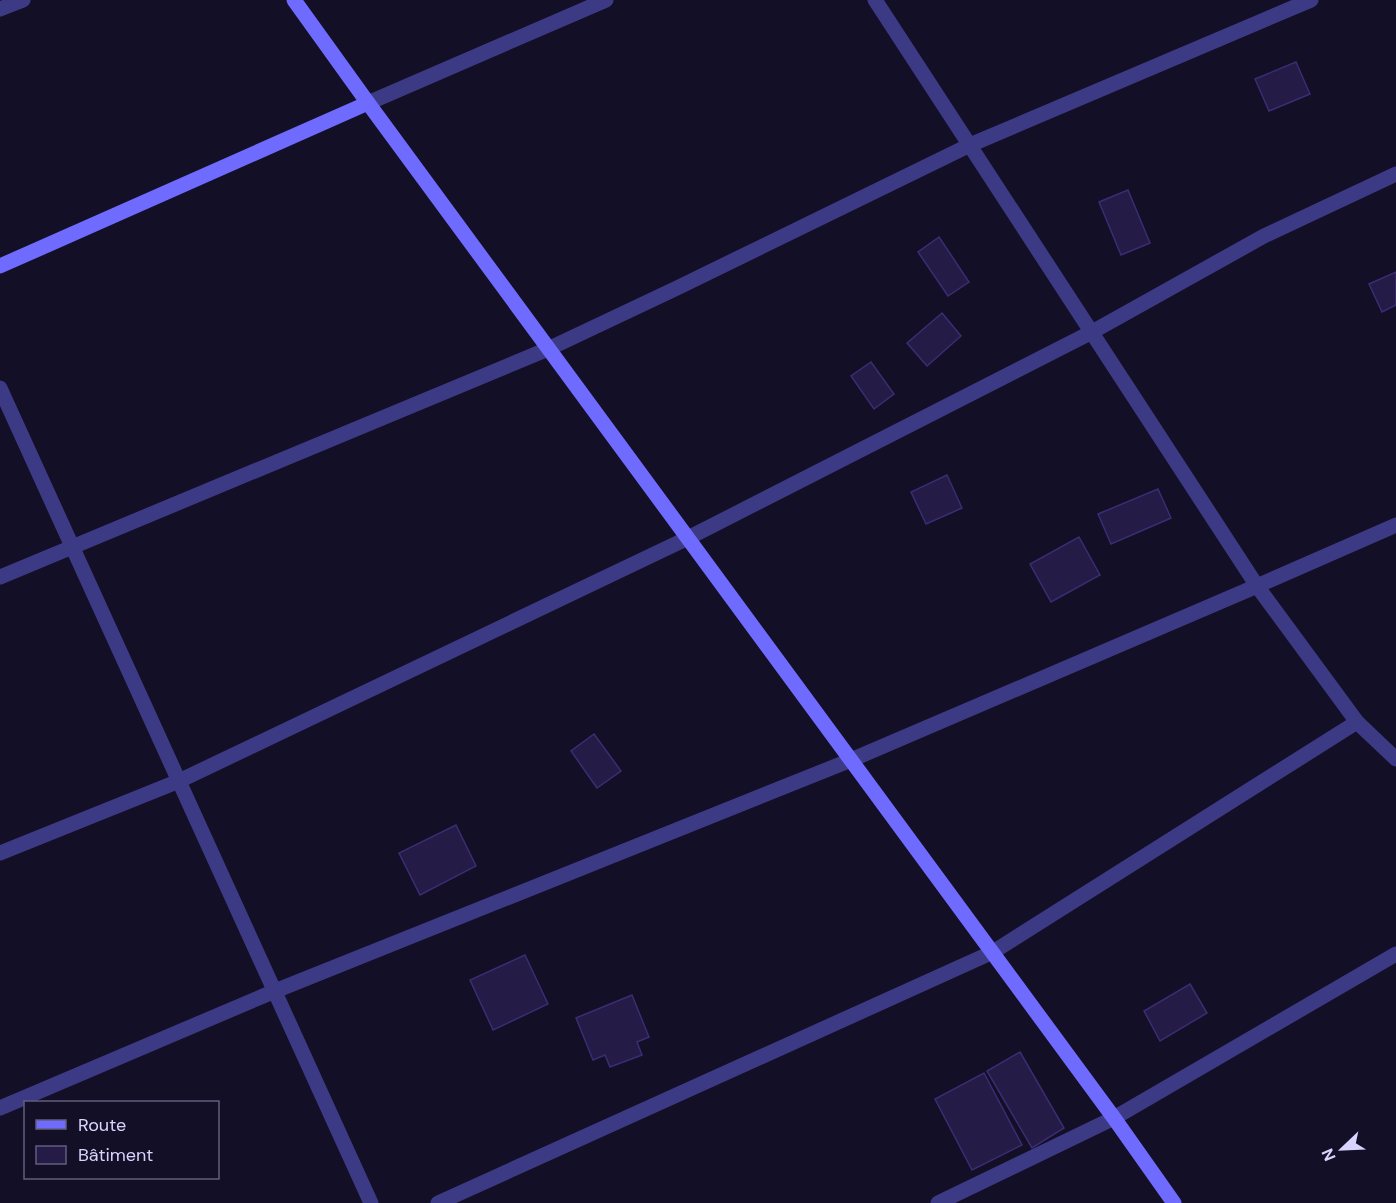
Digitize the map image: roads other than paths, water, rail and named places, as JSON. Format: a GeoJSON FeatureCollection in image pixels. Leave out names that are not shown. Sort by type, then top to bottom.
{"type":"FeatureCollection","features":[{"type":"Feature","properties":{"kind":"main road"},"geometry":{"type":"LineString","coordinates":[[294,0],[548,349],[993,952],[1174,1203]]}},
{"type":"Feature","properties":{"kind":"main road"},"geometry":{"type":"LineString","coordinates":[[0,266],[368,103]]}},
{"type":"Feature","properties":{"kind":"street"},"geometry":{"type":"LineString","coordinates":[[0,9],[23,0]]}},
{"type":"Feature","properties":{"kind":"street"},"geometry":{"type":"LineString","coordinates":[[368,103],[606,0]]}},
{"type":"Feature","properties":{"kind":"street"},"geometry":{"type":"LineString","coordinates":[[875,0],[1257,586],[1357,722],[1396,759]]}},
{"type":"Feature","properties":{"kind":"street"},"geometry":{"type":"LineString","coordinates":[[0,577],[548,349],[970,145],[1311,0]]}},
{"type":"Feature","properties":{"kind":"street"},"geometry":{"type":"LineString","coordinates":[[0,853],[179,781],[688,538],[1092,332],[1264,236],[1396,174]]}},
{"type":"Feature","properties":{"kind":"street"},"geometry":{"type":"LineString","coordinates":[[0,388],[371,1203]]}},
{"type":"Feature","properties":{"kind":"street"},"geometry":{"type":"LineString","coordinates":[[0,1108],[275,991],[851,760],[1396,525]]}},
{"type":"Feature","properties":{"kind":"street"},"geometry":{"type":"LineString","coordinates":[[438,1203],[993,952],[1357,722]]}},
{"type":"Feature","properties":{"kind":"street"},"geometry":{"type":"LineString","coordinates":[[938,1203],[1114,1118],[1396,954]]}}]}
